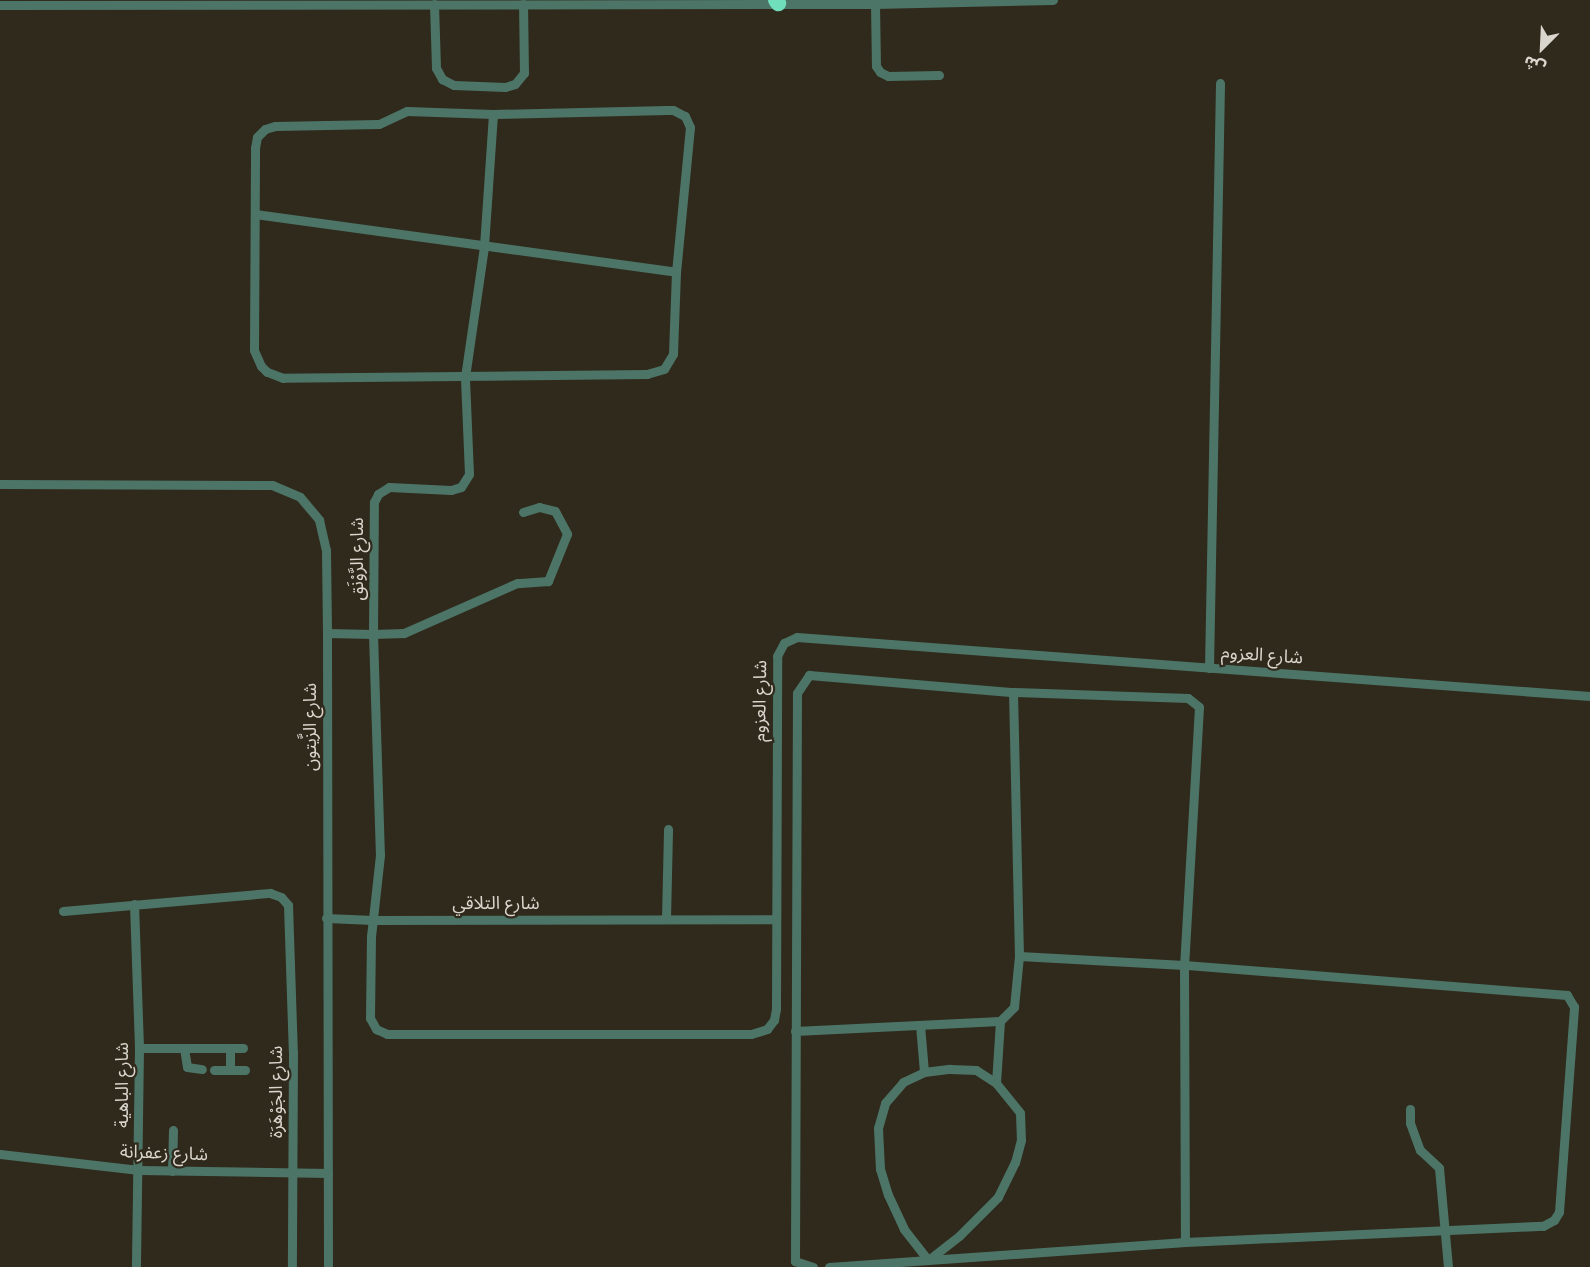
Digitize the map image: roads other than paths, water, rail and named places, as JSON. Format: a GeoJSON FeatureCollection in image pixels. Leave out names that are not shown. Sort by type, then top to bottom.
{"type":"FeatureCollection","features":[{"type":"Feature","properties":{"kind":"street"},"geometry":{"type":"LineString","coordinates":[[0,5],[777,2],[875,4],[1053,0]]}},
{"type":"Feature","properties":{"kind":"street"},"geometry":{"type":"LineString","coordinates":[[435,4],[435,68],[442,80],[454,85],[505,87],[515,84],[524,73],[523,4]]}},
{"type":"Feature","properties":{"kind":"street"},"geometry":{"type":"LineString","coordinates":[[875,4],[876,66],[880,72],[888,76],[939,75]]}},
{"type":"Feature","properties":{"kind":"street"},"geometry":{"type":"LineString","coordinates":[[1209,668],[1220,83]]}},
{"type":"Feature","properties":{"kind":"street"},"geometry":{"type":"LineString","coordinates":[[673,110],[685,116],[690,134],[676,272],[673,354],[668,365],[659,372],[465,377],[283,378],[267,372],[261,366],[254,350],[255,142],[265,129],[275,126],[379,124],[404,111],[493,114],[673,110]]}},
{"type":"Feature","properties":{"kind":"street"},"geometry":{"type":"LineString","coordinates":[[465,377],[484,246],[493,114]]}},
{"type":"Feature","properties":{"kind":"street"},"geometry":{"type":"LineString","coordinates":[[255,214],[676,272]]}},
{"type":"Feature","properties":{"kind":"street","name":"شارع الرَّوْنَق"},"geometry":{"type":"LineString","coordinates":[[373,634],[375,498],[381,490],[389,487],[451,490],[464,483],[469,468],[465,377]]}},
{"type":"Feature","properties":{"kind":"street","name":"شارع الزَّيتون"},"geometry":{"type":"LineString","coordinates":[[0,484],[257,484],[286,489],[310,508],[324,535],[327,633],[328,1267]]}},
{"type":"Feature","properties":{"kind":"street"},"geometry":{"type":"LineString","coordinates":[[327,633],[404,633],[517,583],[548,581],[567,534],[555,511],[539,507],[523,512]]}},
{"type":"Feature","properties":{"kind":"street","name":"شارع العزوم"},"geometry":{"type":"LineString","coordinates":[[373,634],[380,855],[373,920],[370,1018],[376,1029],[387,1034],[751,1034],[767,1029],[776,1014],[777,656],[779,649],[790,639],[804,637],[1590,696]]}},
{"type":"Feature","properties":{"kind":"street"},"geometry":{"type":"LineString","coordinates":[[813,1267],[795,1261],[796,693],[809,675],[1013,692],[1188,698],[1199,706],[1184,966],[1185,1242]]}},
{"type":"Feature","properties":{"kind":"street"},"geometry":{"type":"LineString","coordinates":[[996,1083],[1000,1021],[1014,1007],[1019,956],[1013,692]]}},
{"type":"Feature","properties":{"kind":"street"},"geometry":{"type":"LineString","coordinates":[[666,919],[668,830]]}},
{"type":"Feature","properties":{"kind":"street","name":"شارع الجَوْهَرَة"},"geometry":{"type":"LineString","coordinates":[[134,904],[270,893],[285,900],[291,917],[292,1267]]}},
{"type":"Feature","properties":{"kind":"street"},"geometry":{"type":"LineString","coordinates":[[63,911],[134,904]]}},
{"type":"Feature","properties":{"kind":"street","name":"شارع الباهية"},"geometry":{"type":"LineString","coordinates":[[134,904],[139,1048],[136,1267]]}},
{"type":"Feature","properties":{"kind":"street","name":"شارع التلاقي"},"geometry":{"type":"LineString","coordinates":[[326,918],[373,920],[775,919]]}},
{"type":"Feature","properties":{"kind":"street"},"geometry":{"type":"LineString","coordinates":[[829,1267],[1185,1242],[1544,1226],[1554,1220],[1559,1212],[1574,1007],[1567,995],[1019,956]]}},
{"type":"Feature","properties":{"kind":"street"},"geometry":{"type":"LineString","coordinates":[[795,1031],[1000,1021]]}},
{"type":"Feature","properties":{"kind":"street"},"geometry":{"type":"LineString","coordinates":[[920,1025],[924,1072]]}},
{"type":"Feature","properties":{"kind":"street"},"geometry":{"type":"LineString","coordinates":[[139,1048],[243,1048]]}},
{"type":"Feature","properties":{"kind":"street"},"geometry":{"type":"LineString","coordinates":[[184,1048],[187,1067],[202,1069]]}},
{"type":"Feature","properties":{"kind":"street"},"geometry":{"type":"LineString","coordinates":[[230,1048],[230,1070]]}},
{"type":"Feature","properties":{"kind":"street"},"geometry":{"type":"LineString","coordinates":[[214,1070],[245,1070]]}},
{"type":"Feature","properties":{"kind":"street"},"geometry":{"type":"LineString","coordinates":[[976,1070],[996,1083],[1020,1113],[1021,1140],[1015,1162],[998,1197],[959,1236],[928,1260],[904,1229],[888,1194],[880,1169],[878,1128],[885,1103],[903,1082],[924,1072],[976,1070]]}},
{"type":"Feature","properties":{"kind":"street"},"geometry":{"type":"LineString","coordinates":[[1410,1109],[1410,1123],[1420,1150],[1438,1168],[1442,1231],[1448,1267]]}},
{"type":"Feature","properties":{"kind":"street"},"geometry":{"type":"LineString","coordinates":[[172,1171],[173,1130]]}},
{"type":"Feature","properties":{"kind":"street","name":"شارع زعفرانة"},"geometry":{"type":"LineString","coordinates":[[0,1154],[139,1170],[328,1173]]}}]}
